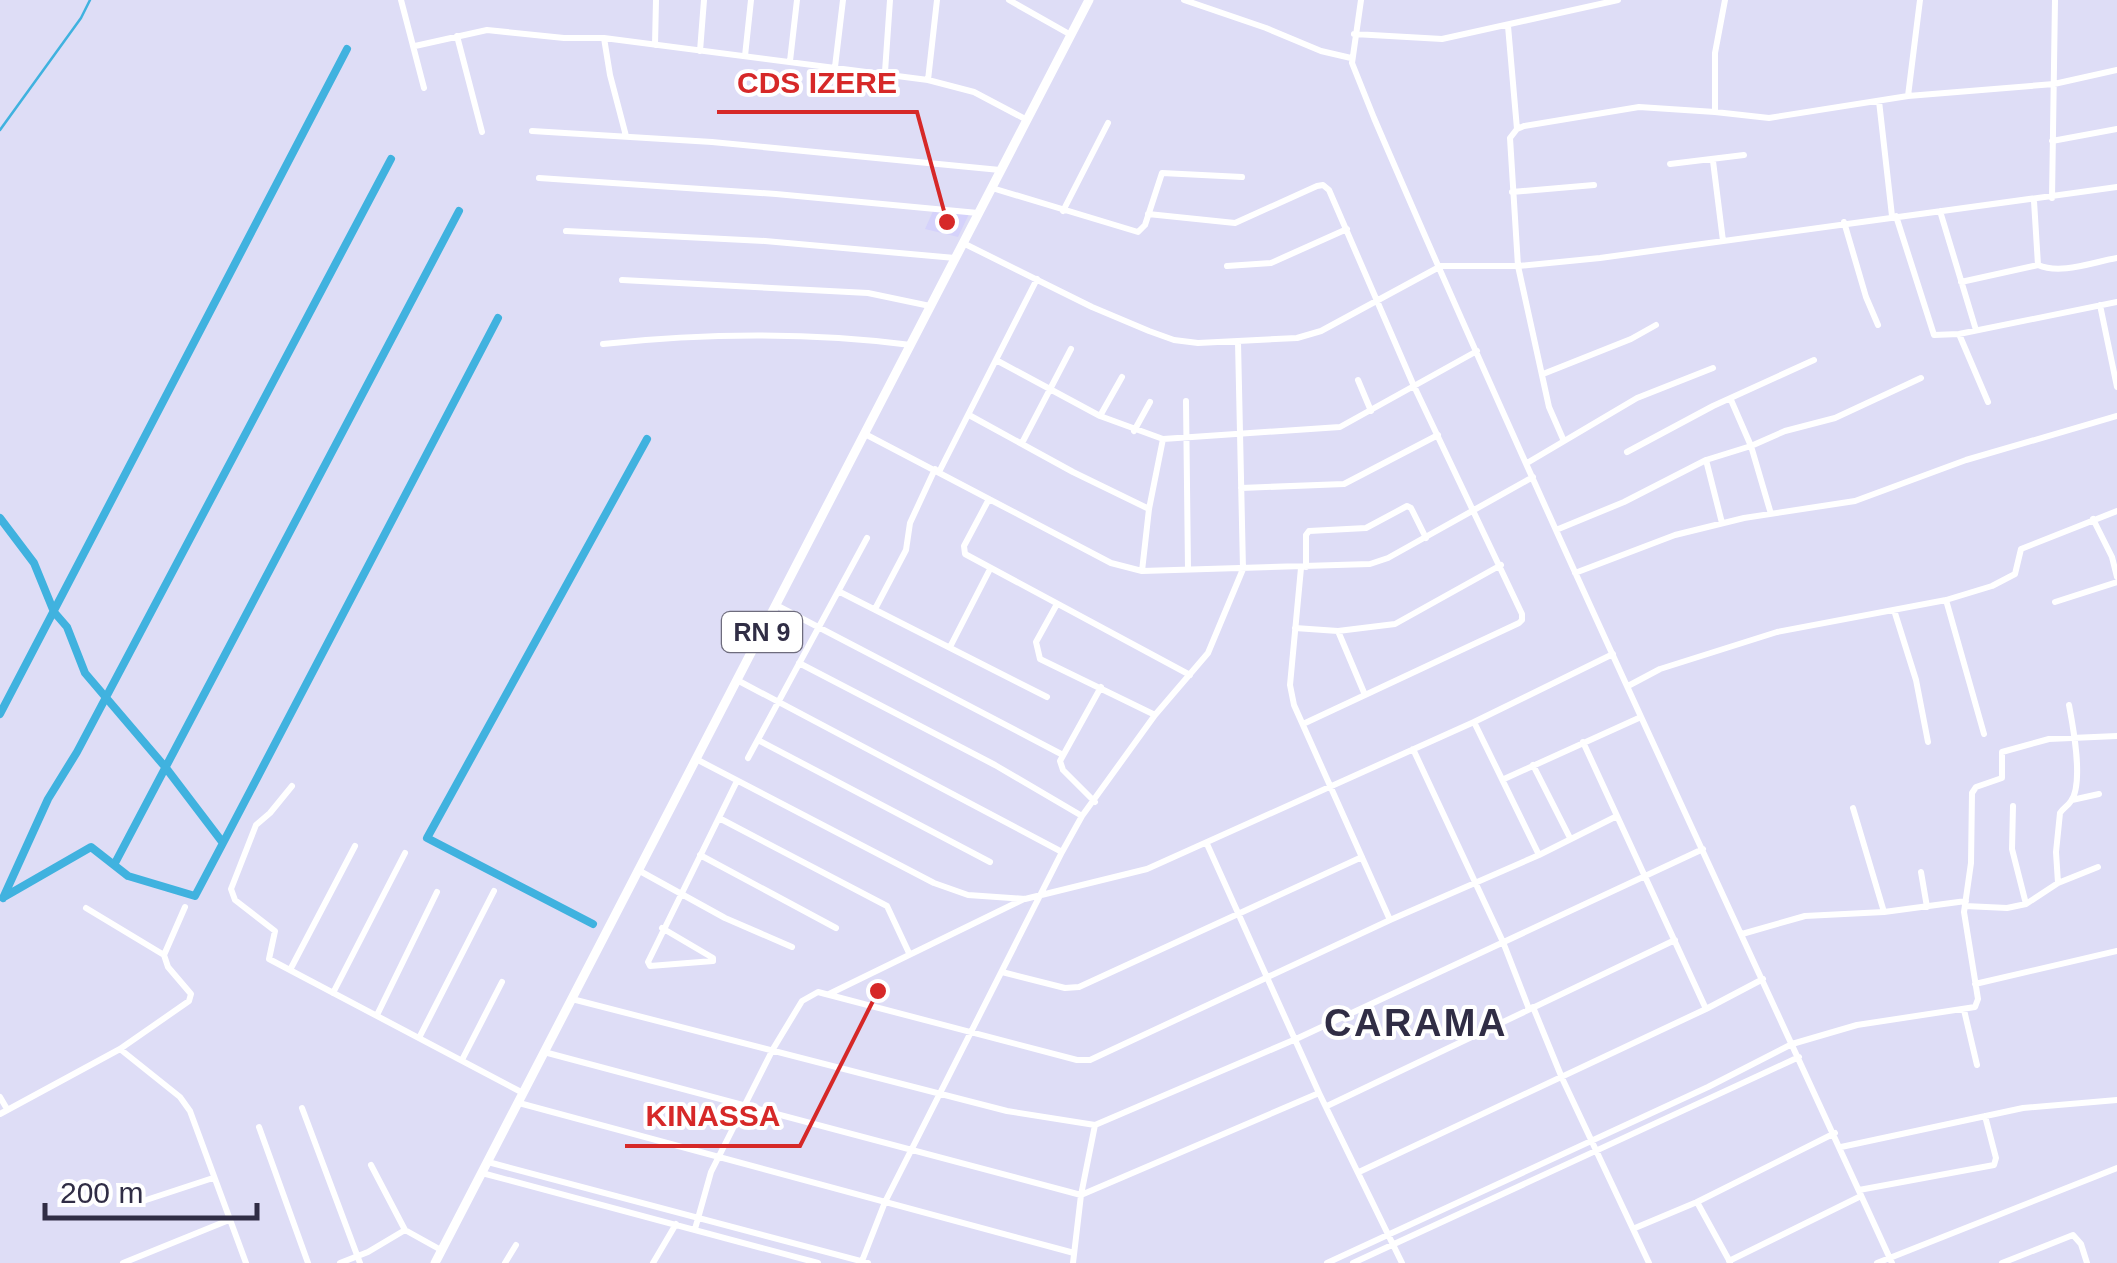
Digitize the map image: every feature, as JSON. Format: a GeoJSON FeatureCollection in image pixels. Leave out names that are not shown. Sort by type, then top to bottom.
{"type":"FeatureCollection","features":[{"type":"Feature","properties":{"kind":"main road","name":"RN 9"},"geometry":{"type":"LineString","coordinates":[[435,1263],[1088,0]]}},
{"type":"Feature","properties":{"kind":"street"},"geometry":{"type":"LineString","coordinates":[[401,0],[424,88]]}},
{"type":"Feature","properties":{"kind":"street"},"geometry":{"type":"LineString","coordinates":[[654,46],[656,0]]}},
{"type":"Feature","properties":{"kind":"street"},"geometry":{"type":"LineString","coordinates":[[700,51],[704,0]]}},
{"type":"Feature","properties":{"kind":"street"},"geometry":{"type":"LineString","coordinates":[[745,56],[751,0]]}},
{"type":"Feature","properties":{"kind":"street"},"geometry":{"type":"LineString","coordinates":[[790,61],[796,0]]}},
{"type":"Feature","properties":{"kind":"street"},"geometry":{"type":"LineString","coordinates":[[835,66],[842,0]]}},
{"type":"Feature","properties":{"kind":"street"},"geometry":{"type":"LineString","coordinates":[[884,72],[890,0]]}},
{"type":"Feature","properties":{"kind":"street"},"geometry":{"type":"LineString","coordinates":[[928,80],[937,0]]}},
{"type":"Feature","properties":{"kind":"street"},"geometry":{"type":"LineString","coordinates":[[1008,0],[1071,34]]}},
{"type":"Feature","properties":{"kind":"street"},"geometry":{"type":"LineString","coordinates":[[1184,0],[1321,51],[1352,58]]}},
{"type":"Feature","properties":{"kind":"street"},"geometry":{"type":"LineString","coordinates":[[1361,0],[1352,58],[1374,118],[1575,573],[1890,1260]]}},
{"type":"Feature","properties":{"kind":"street"},"geometry":{"type":"LineString","coordinates":[[1354,34],[1429,40],[1615,0]]}},
{"type":"Feature","properties":{"kind":"street"},"geometry":{"type":"LineString","coordinates":[[1715,112],[1715,52],[1725,0]]}},
{"type":"Feature","properties":{"kind":"street"},"geometry":{"type":"LineString","coordinates":[[1908,96],[1920,0]]}},
{"type":"Feature","properties":{"kind":"street"},"geometry":{"type":"LineString","coordinates":[[2052,198],[2057,0]]}},
{"type":"Feature","properties":{"kind":"street"},"geometry":{"type":"LineString","coordinates":[[1508,26],[1517,128],[1510,138],[1518,266],[1549,407],[1564,439]]}},
{"type":"Feature","properties":{"kind":"street"},"geometry":{"type":"LineString","coordinates":[[415,46],[488,30],[604,38],[928,80],[974,92],[1027,120]]}},
{"type":"Feature","properties":{"kind":"street"},"geometry":{"type":"LineString","coordinates":[[457,36],[482,132]]}},
{"type":"Feature","properties":{"kind":"street"},"geometry":{"type":"LineString","coordinates":[[604,38],[626,136]]}},
{"type":"Feature","properties":{"kind":"street"},"geometry":{"type":"LineString","coordinates":[[1517,128],[1639,108],[1769,118],[1908,96],[2054,84],[2117,70]]}},
{"type":"Feature","properties":{"kind":"street"},"geometry":{"type":"LineString","coordinates":[[1879,101],[1894,216],[1932,331],[1941,336],[1960,334],[2117,302]]}},
{"type":"Feature","properties":{"kind":"street"},"geometry":{"type":"LineString","coordinates":[[1063,211],[1108,123]]}},
{"type":"Feature","properties":{"kind":"street"},"geometry":{"type":"LineString","coordinates":[[2052,141],[2117,129]]}},
{"type":"Feature","properties":{"kind":"street"},"geometry":{"type":"LineString","coordinates":[[532,132],[626,136],[1000,170]]}},
{"type":"Feature","properties":{"kind":"street"},"geometry":{"type":"LineString","coordinates":[[1670,164],[1744,155]]}},
{"type":"Feature","properties":{"kind":"street"},"geometry":{"type":"LineString","coordinates":[[1714,161],[1722,241]]}},
{"type":"Feature","properties":{"kind":"street"},"geometry":{"type":"LineString","coordinates":[[991,188],[1138,232],[1142,231],[1162,173],[1242,177]]}},
{"type":"Feature","properties":{"kind":"street"},"geometry":{"type":"LineString","coordinates":[[540,178],[794,195],[978,213]]}},
{"type":"Feature","properties":{"kind":"street"},"geometry":{"type":"LineString","coordinates":[[1148,214],[1235,223],[1323,185],[1348,230],[1413,384],[1501,565],[1522,620],[1303,724]]}},
{"type":"Feature","properties":{"kind":"street"},"geometry":{"type":"LineString","coordinates":[[1512,192],[1594,186]]}},
{"type":"Feature","properties":{"kind":"street"},"geometry":{"type":"LineString","coordinates":[[963,243],[1092,307],[1174,340],[1238,342],[1309,335],[1440,266],[1518,266],[2117,188]]}},
{"type":"Feature","properties":{"kind":"street"},"geometry":{"type":"LineString","coordinates":[[2034,201],[2038,265]]}},
{"type":"Feature","properties":{"kind":"street"},"geometry":{"type":"LineString","coordinates":[[1940,211],[1976,330]]}},
{"type":"Feature","properties":{"kind":"street"},"geometry":{"type":"LineString","coordinates":[[1844,222],[1878,325]]}},
{"type":"Feature","properties":{"kind":"street"},"geometry":{"type":"LineString","coordinates":[[1227,266],[1270,263],[1348,230]]}},
{"type":"Feature","properties":{"kind":"street"},"geometry":{"type":"LineString","coordinates":[[566,232],[765,242],[955,258]]}},
{"type":"Feature","properties":{"kind":"street"},"geometry":{"type":"LineString","coordinates":[[1961,282],[2038,265],[2048,270],[2117,258]]}},
{"type":"Feature","properties":{"kind":"street"},"geometry":{"type":"LineString","coordinates":[[876,609],[906,550],[910,523],[1037,279]]}},
{"type":"Feature","properties":{"kind":"street"},"geometry":{"type":"LineString","coordinates":[[622,280],[868,293],[930,306]]}},
{"type":"Feature","properties":{"kind":"street"},"geometry":{"type":"LineString","coordinates":[[2100,305],[2117,387]]}},
{"type":"Feature","properties":{"kind":"street"},"geometry":{"type":"LineString","coordinates":[[1543,374],[1656,325]]}},
{"type":"Feature","properties":{"kind":"street"},"geometry":{"type":"LineString","coordinates":[[1960,334],[1988,402]]}},
{"type":"Feature","properties":{"kind":"street"},"geometry":{"type":"LineString","coordinates":[[603,344],[802,336],[911,345]]}},
{"type":"Feature","properties":{"kind":"street"},"geometry":{"type":"LineString","coordinates":[[488,1162],[865,1262],[885,1202],[1082,816],[1155,715],[1208,653],[1220,629],[1242,568],[1238,342]]}},
{"type":"Feature","properties":{"kind":"street"},"geometry":{"type":"LineString","coordinates":[[1022,442],[1071,349]]}},
{"type":"Feature","properties":{"kind":"street"},"geometry":{"type":"LineString","coordinates":[[996,360],[1100,416],[1162,439],[1340,427],[1477,351]]}},
{"type":"Feature","properties":{"kind":"street"},"geometry":{"type":"LineString","coordinates":[[1627,452],[1713,406],[1814,360]]}},
{"type":"Feature","properties":{"kind":"street"},"geometry":{"type":"LineString","coordinates":[[1527,463],[1637,398],[1713,368]]}},
{"type":"Feature","properties":{"kind":"street"},"geometry":{"type":"LineString","coordinates":[[1100,416],[1122,377]]}},
{"type":"Feature","properties":{"kind":"street"},"geometry":{"type":"LineString","coordinates":[[1556,530],[1624,502],[1706,460],[1786,431],[1836,418],[1921,378]]}},
{"type":"Feature","properties":{"kind":"street"},"geometry":{"type":"LineString","coordinates":[[1358,380],[1371,412]]}},
{"type":"Feature","properties":{"kind":"street"},"geometry":{"type":"LineString","coordinates":[[1731,400],[1751,446],[1771,514]]}},
{"type":"Feature","properties":{"kind":"street"},"geometry":{"type":"LineString","coordinates":[[1186,401],[1188,569]]}},
{"type":"Feature","properties":{"kind":"street"},"geometry":{"type":"LineString","coordinates":[[1134,431],[1150,402]]}},
{"type":"Feature","properties":{"kind":"street"},"geometry":{"type":"LineString","coordinates":[[968,415],[1148,509]]}},
{"type":"Feature","properties":{"kind":"street"},"geometry":{"type":"LineString","coordinates":[[1575,573],[1656,541],[1722,523],[1855,501],[1966,460],[2117,416]]}},
{"type":"Feature","properties":{"kind":"street"},"geometry":{"type":"LineString","coordinates":[[865,434],[1111,564],[1142,571],[1370,564],[1426,538],[1532,477]]}},
{"type":"Feature","properties":{"kind":"street"},"geometry":{"type":"LineString","coordinates":[[1241,488],[1344,484],[1438,435]]}},
{"type":"Feature","properties":{"kind":"street"},"geometry":{"type":"LineString","coordinates":[[1142,571],[1148,509],[1162,439]]}},
{"type":"Feature","properties":{"kind":"street"},"geometry":{"type":"LineString","coordinates":[[1706,460],[1722,523]]}},
{"type":"Feature","properties":{"kind":"street"},"geometry":{"type":"LineString","coordinates":[[989,499],[964,546],[965,554],[1190,674]]}},
{"type":"Feature","properties":{"kind":"street"},"geometry":{"type":"LineString","coordinates":[[1390,920],[1303,724],[1290,684],[1295,628],[1309,530],[1366,528],[1407,506],[1426,538]]}},
{"type":"Feature","properties":{"kind":"street"},"geometry":{"type":"LineString","coordinates":[[1628,686],[1660,669],[1777,632],[1946,600],[2010,578],[2021,549],[2117,511]]}},
{"type":"Feature","properties":{"kind":"street"},"geometry":{"type":"LineString","coordinates":[[2056,602],[2117,580],[2115,556],[2093,518]]}},
{"type":"Feature","properties":{"kind":"street"},"geometry":{"type":"LineString","coordinates":[[748,758],[867,538]]}},
{"type":"Feature","properties":{"kind":"street"},"geometry":{"type":"LineString","coordinates":[[1295,628],[1338,630],[1395,624],[1501,565]]}},
{"type":"Feature","properties":{"kind":"street"},"geometry":{"type":"LineString","coordinates":[[950,646],[990,569]]}},
{"type":"Feature","properties":{"kind":"street"},"geometry":{"type":"LineString","coordinates":[[840,592],[1047,697]]}},
{"type":"Feature","properties":{"kind":"street"},"geometry":{"type":"LineString","coordinates":[[1946,600],[1984,734]]}},
{"type":"Feature","properties":{"kind":"street"},"geometry":{"type":"LineString","coordinates":[[1057,604],[1036,642],[1035,651],[1040,659],[1155,715]]}},
{"type":"Feature","properties":{"kind":"street"},"geometry":{"type":"LineString","coordinates":[[776,605],[1064,755]]}},
{"type":"Feature","properties":{"kind":"street"},"geometry":{"type":"LineString","coordinates":[[1894,610],[1916,680],[1928,742]]}},
{"type":"Feature","properties":{"kind":"street"},"geometry":{"type":"LineString","coordinates":[[1338,630],[1365,695]]}},
{"type":"Feature","properties":{"kind":"street"},"geometry":{"type":"LineString","coordinates":[[828,995],[1025,898],[1147,869],[1207,844],[1613,654]]}},
{"type":"Feature","properties":{"kind":"street"},"geometry":{"type":"LineString","coordinates":[[799,663],[996,765],[1082,816]]}},
{"type":"Feature","properties":{"kind":"street"},"geometry":{"type":"LineString","coordinates":[[737,680],[1062,852]]}},
{"type":"Feature","properties":{"kind":"street"},"geometry":{"type":"LineString","coordinates":[[1095,802],[1063,770],[1060,761],[1101,687]]}},
{"type":"Feature","properties":{"kind":"street"},"geometry":{"type":"LineString","coordinates":[[2058,883],[2060,812],[2072,800],[2076,786],[2076,737],[2069,705]]}},
{"type":"Feature","properties":{"kind":"street"},"geometry":{"type":"LineString","coordinates":[[1504,780],[1641,716]]}},
{"type":"Feature","properties":{"kind":"street"},"geometry":{"type":"LineString","coordinates":[[1474,722],[1539,855]]}},
{"type":"Feature","properties":{"kind":"street"},"geometry":{"type":"LineString","coordinates":[[1327,1263],[1792,1044],[1857,1025],[1964,1010],[1978,1004],[1966,904],[1972,792],[2002,778],[2002,752],[2049,739],[2117,736]]}},
{"type":"Feature","properties":{"kind":"street"},"geometry":{"type":"LineString","coordinates":[[758,740],[990,862]]}},
{"type":"Feature","properties":{"kind":"street"},"geometry":{"type":"LineString","coordinates":[[1583,742],[1706,1009]]}},
{"type":"Feature","properties":{"kind":"street"},"geometry":{"type":"LineString","coordinates":[[1413,749],[1650,1263]]}},
{"type":"Feature","properties":{"kind":"street"},"geometry":{"type":"LineString","coordinates":[[696,760],[954,891],[1025,898]]}},
{"type":"Feature","properties":{"kind":"street"},"geometry":{"type":"LineString","coordinates":[[1534,765],[1570,838]]}},
{"type":"Feature","properties":{"kind":"street"},"geometry":{"type":"LineString","coordinates":[[662,928],[713,961],[664,968],[650,966],[648,962],[662,928],[737,781]]}},
{"type":"Feature","properties":{"kind":"street"},"geometry":{"type":"LineString","coordinates":[[292,786],[256,825],[231,889],[236,900],[276,930],[269,959],[463,1058],[521,1098],[1074,1253]]}},
{"type":"Feature","properties":{"kind":"street"},"geometry":{"type":"LineString","coordinates":[[2072,800],[2099,794]]}},
{"type":"Feature","properties":{"kind":"street"},"geometry":{"type":"LineString","coordinates":[[2013,806],[2012,849],[2026,904]]}},
{"type":"Feature","properties":{"kind":"street"},"geometry":{"type":"LineString","coordinates":[[1852,808],[1884,912]]}},
{"type":"Feature","properties":{"kind":"street"},"geometry":{"type":"LineString","coordinates":[[695,1230],[710,1172],[773,1049],[802,1001],[818,992],[971,1034],[1090,1060],[1617,816]]}},
{"type":"Feature","properties":{"kind":"street"},"geometry":{"type":"LineString","coordinates":[[719,818],[887,906],[909,953]]}},
{"type":"Feature","properties":{"kind":"street"},"geometry":{"type":"LineString","coordinates":[[1207,844],[1319,1093],[1402,1263]]}},
{"type":"Feature","properties":{"kind":"street"},"geometry":{"type":"LineString","coordinates":[[290,970],[354,846]]}},
{"type":"Feature","properties":{"kind":"street"},"geometry":{"type":"LineString","coordinates":[[572,999],[1007,1111],[1095,1125],[1296,1040],[1703,849]]}},
{"type":"Feature","properties":{"kind":"street"},"geometry":{"type":"LineString","coordinates":[[333,993],[405,853]]}},
{"type":"Feature","properties":{"kind":"street"},"geometry":{"type":"LineString","coordinates":[[700,855],[836,928]]}},
{"type":"Feature","properties":{"kind":"street"},"geometry":{"type":"LineString","coordinates":[[1002,972],[1065,988],[1080,987],[1362,857]]}},
{"type":"Feature","properties":{"kind":"street"},"geometry":{"type":"LineString","coordinates":[[1742,934],[1805,916],[1966,904],[2007,908],[2026,904],[2058,883],[2098,866]]}},
{"type":"Feature","properties":{"kind":"street"},"geometry":{"type":"LineString","coordinates":[[638,870],[725,918],[792,947]]}},
{"type":"Feature","properties":{"kind":"street"},"geometry":{"type":"LineString","coordinates":[[1921,872],[1927,907]]}},
{"type":"Feature","properties":{"kind":"street"},"geometry":{"type":"LineString","coordinates":[[420,1036],[494,891]]}},
{"type":"Feature","properties":{"kind":"street"},"geometry":{"type":"LineString","coordinates":[[377,1015],[437,892]]}},
{"type":"Feature","properties":{"kind":"street"},"geometry":{"type":"LineString","coordinates":[[164,955],[185,907]]}},
{"type":"Feature","properties":{"kind":"street"},"geometry":{"type":"LineString","coordinates":[[0,1096],[4,1112],[158,1026],[192,998],[168,967],[164,955],[86,908]]}},
{"type":"Feature","properties":{"kind":"street"},"geometry":{"type":"LineString","coordinates":[[1327,1106],[1675,940]]}},
{"type":"Feature","properties":{"kind":"street"},"geometry":{"type":"LineString","coordinates":[[1975,984],[2117,950]]}},
{"type":"Feature","properties":{"kind":"street"},"geometry":{"type":"LineString","coordinates":[[1359,1172],[1763,980]]}},
{"type":"Feature","properties":{"kind":"street"},"geometry":{"type":"LineString","coordinates":[[463,1058],[502,982]]}},
{"type":"Feature","properties":{"kind":"street"},"geometry":{"type":"LineString","coordinates":[[1964,1010],[1977,1065]]}},
{"type":"Feature","properties":{"kind":"street"},"geometry":{"type":"LineString","coordinates":[[120,1049],[186,1103],[246,1263]]}},
{"type":"Feature","properties":{"kind":"street"},"geometry":{"type":"LineString","coordinates":[[544,1052],[1081,1195],[1319,1093]]}},
{"type":"Feature","properties":{"kind":"street"},"geometry":{"type":"LineString","coordinates":[[1353,1263],[1798,1057]]}},
{"type":"Feature","properties":{"kind":"street"},"geometry":{"type":"LineString","coordinates":[[1841,1147],[2023,1108],[2117,1100]]}},
{"type":"Feature","properties":{"kind":"street"},"geometry":{"type":"LineString","coordinates":[[302,1108],[358,1260]]}},
{"type":"Feature","properties":{"kind":"street"},"geometry":{"type":"LineString","coordinates":[[1697,1202],[1730,1262],[1860,1193],[1994,1164],[1996,1158],[1985,1116]]}},
{"type":"Feature","properties":{"kind":"street"},"geometry":{"type":"LineString","coordinates":[[1073,1263],[1095,1125]]}},
{"type":"Feature","properties":{"kind":"street"},"geometry":{"type":"LineString","coordinates":[[259,1127],[308,1263]]}},
{"type":"Feature","properties":{"kind":"street"},"geometry":{"type":"LineString","coordinates":[[1635,1228],[1697,1202],[1835,1133]]}},
{"type":"Feature","properties":{"kind":"street"},"geometry":{"type":"LineString","coordinates":[[371,1165],[406,1230],[441,1250]]}},
{"type":"Feature","properties":{"kind":"street"},"geometry":{"type":"LineString","coordinates":[[1876,1263],[2117,1168]]}},
{"type":"Feature","properties":{"kind":"street"},"geometry":{"type":"LineString","coordinates":[[482,1173],[818,1263]]}},
{"type":"Feature","properties":{"kind":"street"},"geometry":{"type":"LineString","coordinates":[[140,1202],[213,1178]]}},
{"type":"Feature","properties":{"kind":"street"},"geometry":{"type":"LineString","coordinates":[[123,1263],[229,1220]]}},
{"type":"Feature","properties":{"kind":"street"},"geometry":{"type":"LineString","coordinates":[[653,1263],[676,1224]]}},
{"type":"Feature","properties":{"kind":"street"},"geometry":{"type":"LineString","coordinates":[[340,1263],[358,1260],[406,1230]]}},
{"type":"Feature","properties":{"kind":"street"},"geometry":{"type":"LineString","coordinates":[[2002,1263],[2072,1235],[2081,1244],[2088,1263]]}},
{"type":"Feature","properties":{"kind":"street"},"geometry":{"type":"LineString","coordinates":[[505,1263],[516,1244]]}},
{"type":"Feature","properties":{"kind":"shaded area"},"geometry":{"type":"Polygon","coordinates":[[[934,209],[969,214],[958,237],[925,229],[934,209]]]}},
{"type":"Feature","properties":{"kind":"waterway"},"geometry":{"type":"LineString","coordinates":[[0,130],[90,0]]}},
{"type":"Feature","properties":{"kind":"waterway"},"geometry":{"type":"LineString","coordinates":[[0,714],[347,49]]}},
{"type":"Feature","properties":{"kind":"waterway"},"geometry":{"type":"LineString","coordinates":[[3,898],[48,799],[77,752],[391,159]]}},
{"type":"Feature","properties":{"kind":"waterway"},"geometry":{"type":"LineString","coordinates":[[114,865],[459,211]]}},
{"type":"Feature","properties":{"kind":"waterway"},"geometry":{"type":"LineString","coordinates":[[223,843],[498,318]]}},
{"type":"Feature","properties":{"kind":"waterway"},"geometry":{"type":"LineString","coordinates":[[593,924],[427,838],[647,439]]}},
{"type":"Feature","properties":{"kind":"waterway"},"geometry":{"type":"LineString","coordinates":[[0,518],[34,563],[54,612],[67,627],[85,673],[166,768],[223,843],[195,896],[128,876],[91,847],[4,897]]}},
{"type":"Feature","properties":{"kind":"place","name":"CDS IZERE"},"geometry":{"type":"Point","coordinates":[947,222]}},
{"type":"Feature","properties":{"kind":"place","name":"KINASSA"},"geometry":{"type":"Point","coordinates":[878,991]}},
{"type":"Feature","properties":{"kind":"district","name":"CARAMA"},"geometry":{"type":"Point","coordinates":[1416,1023]}}]}
